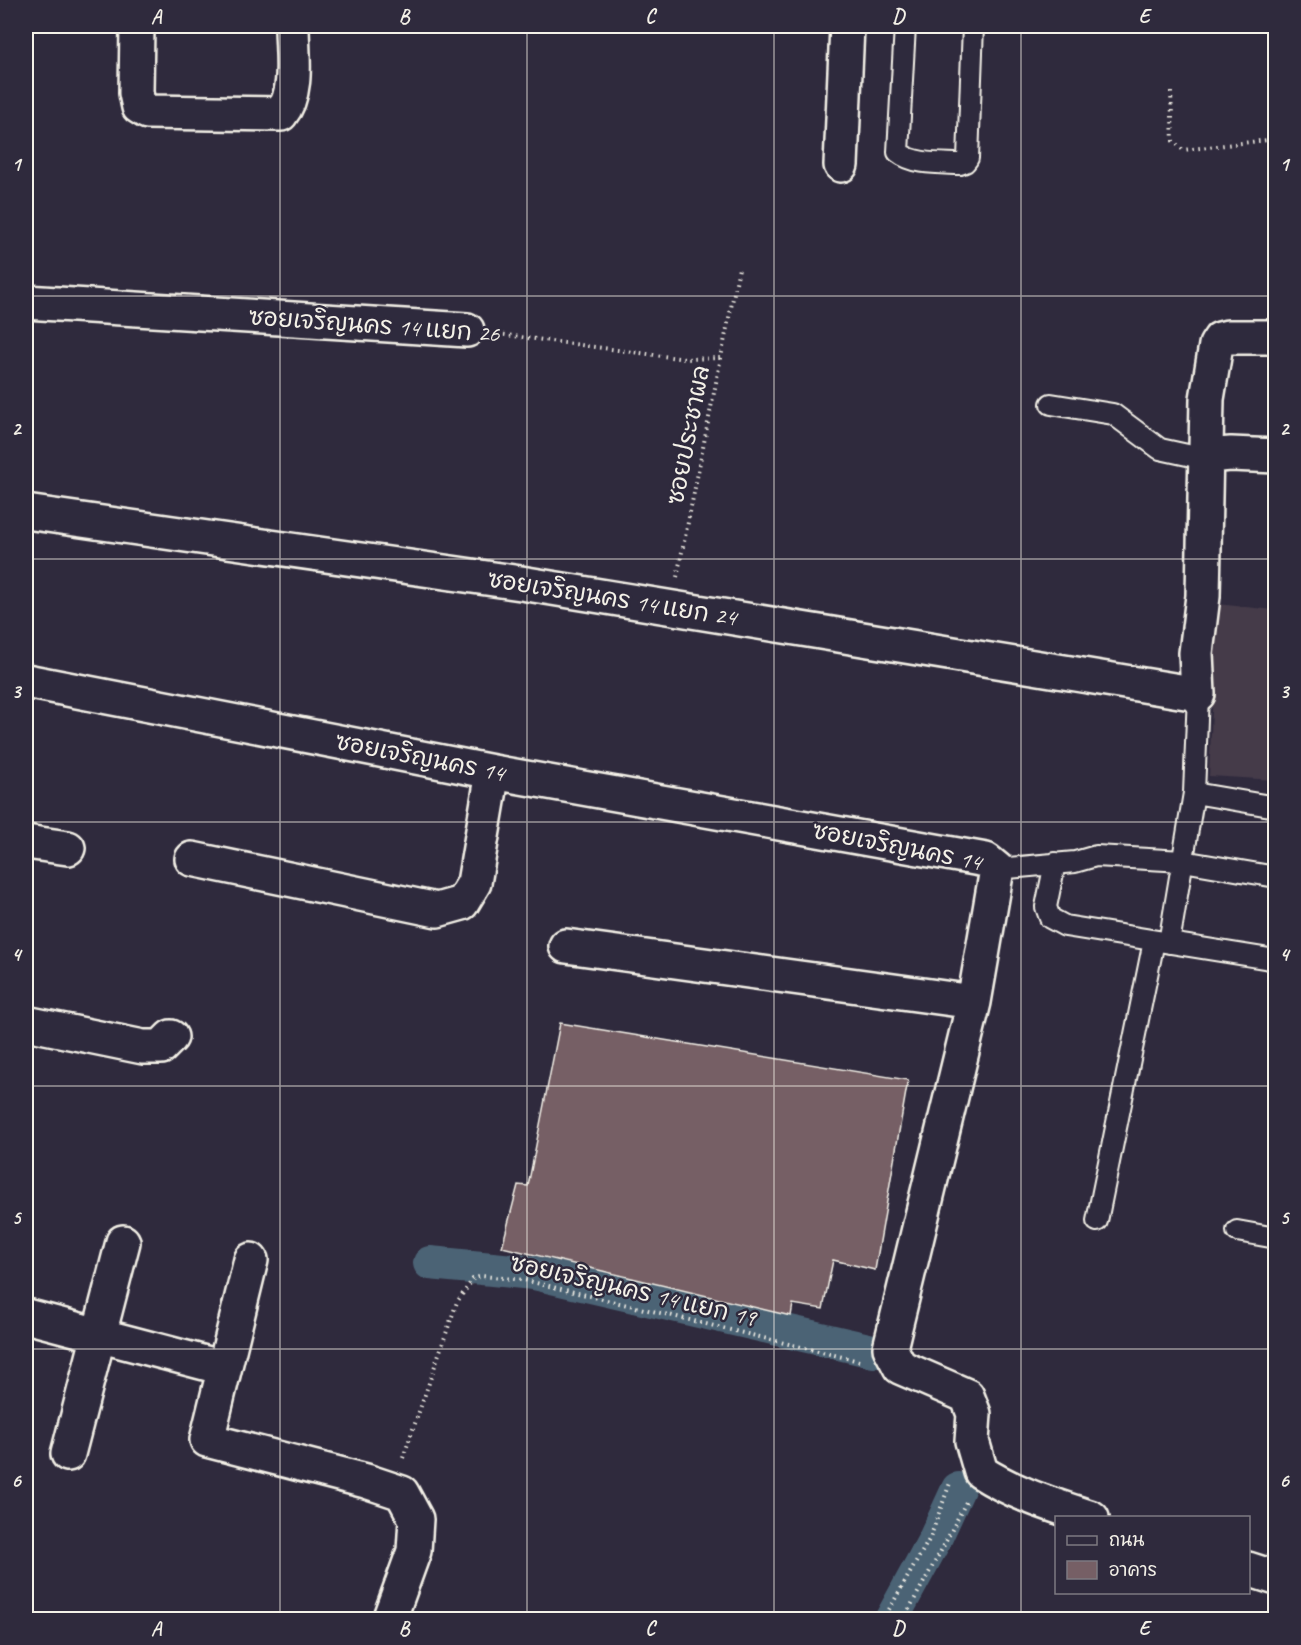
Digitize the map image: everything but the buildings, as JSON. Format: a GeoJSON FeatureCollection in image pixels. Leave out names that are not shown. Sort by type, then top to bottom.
{"type":"FeatureCollection","features":[{"type":"Feature","properties":{"kind":"street"},"geometry":{"type":"LineString","coordinates":[[137,26],[136,93],[139,106],[147,112],[281,114],[292,95],[292,26]]}},
{"type":"Feature","properties":{"kind":"street"},"geometry":{"type":"LineString","coordinates":[[841,165],[847,26]]}},
{"type":"Feature","properties":{"kind":"street","name":"ซอยเจริญนคร 14 แยก 26"},"geometry":{"type":"LineString","coordinates":[[26,302],[467,330]]}},
{"type":"Feature","properties":{"kind":"street"},"geometry":{"type":"LineString","coordinates":[[1198,694],[1196,653],[1203,596],[1207,399],[1216,345],[1220,339],[1228,337],[1275,337]]}},
{"type":"Feature","properties":{"kind":"street"},"geometry":{"type":"LineString","coordinates":[[1207,456],[1232,454],[1275,456]]}},
{"type":"Feature","properties":{"kind":"street","name":"ซอยเจริญนคร 14 แยก 24"},"geometry":{"type":"LineString","coordinates":[[26,512],[510,581],[1198,694]]}},
{"type":"Feature","properties":{"kind":"street","name":"ซอยเจริญนคร 14"},"geometry":{"type":"LineString","coordinates":[[26,681],[493,772],[986,860],[997,869],[974,1002],[890,1348],[900,1367]]}},
{"type":"Feature","properties":{"kind":"street"},"geometry":{"type":"LineString","coordinates":[[192,859],[437,910],[462,903],[474,883],[493,772]]}},
{"type":"Feature","properties":{"kind":"street"},"geometry":{"type":"LineString","coordinates":[[26,842],[68,848]]}},
{"type":"Feature","properties":{"kind":"street"},"geometry":{"type":"LineString","coordinates":[[566,946],[974,1002]]}},
{"type":"Feature","properties":{"kind":"street"},"geometry":{"type":"LineString","coordinates":[[26,1023],[143,1047],[161,1047],[171,1037]]}},
{"type":"Feature","properties":{"kind":"street"},"geometry":{"type":"LineString","coordinates":[[69,1454],[123,1242]]}},
{"type":"Feature","properties":{"kind":"street"},"geometry":{"type":"LineString","coordinates":[[251,1260],[207,1440],[402,1493],[416,1519],[414,1551],[389,1620]]}},
{"type":"Feature","properties":{"kind":"street"},"geometry":{"type":"LineString","coordinates":[[26,1316],[224,1368]]}},
{"type":"Feature","properties":{"kind":"street"},"geometry":{"type":"LineString","coordinates":[[900,1367],[967,1396],[974,1414],[966,1476],[997,1483],[1028,1497],[1086,1516]]}},
{"type":"Feature","properties":{"kind":"street"},"geometry":{"type":"LineString","coordinates":[[1250,1570],[1275,1578]]}},
{"type":"Feature","properties":{"kind":"lane"},"geometry":{"type":"LineString","coordinates":[[905,26],[898,152],[904,158],[919,161],[960,164],[968,158],[972,26]]}},
{"type":"Feature","properties":{"kind":"lane"},"geometry":{"type":"LineString","coordinates":[[1051,404],[1113,414],[1160,449],[1192,456],[1207,456]]}},
{"type":"Feature","properties":{"kind":"lane"},"geometry":{"type":"LineString","coordinates":[[1097,1221],[1161,942],[1183,861],[1194,793],[1198,694]]}},
{"type":"Feature","properties":{"kind":"lane"},"geometry":{"type":"LineString","coordinates":[[1194,793],[1275,807]]}},
{"type":"Feature","properties":{"kind":"lane"},"geometry":{"type":"LineString","coordinates":[[997,869],[1075,861],[1096,856],[1183,861],[1275,877]]}},
{"type":"Feature","properties":{"kind":"lane"},"geometry":{"type":"LineString","coordinates":[[1055,863],[1046,907],[1050,918],[1065,926],[1275,960]]}},
{"type":"Feature","properties":{"kind":"lane"},"geometry":{"type":"LineString","coordinates":[[1237,1230],[1275,1238]]}},
{"type":"Feature","properties":{"kind":"path"},"geometry":{"type":"LineString","coordinates":[[1171,92],[1173,141],[1183,150],[1275,139]]}},
{"type":"Feature","properties":{"kind":"path","name":"ซอยประชาผล"},"geometry":{"type":"LineString","coordinates":[[671,608],[738,268]]}},
{"type":"Feature","properties":{"kind":"path","name":"ซอยเจริญนคร 14 แยก 26"},"geometry":{"type":"LineString","coordinates":[[467,330],[685,359],[722,358]]}},
{"type":"Feature","properties":{"kind":"path","name":"ซอยเจริญนคร 14 แยก 19"},"geometry":{"type":"LineString","coordinates":[[392,1489],[457,1302],[473,1279],[482,1276],[524,1280],[875,1365],[900,1367]]}},
{"type":"Feature","properties":{"kind":"path"},"geometry":{"type":"LineString","coordinates":[[883,1620],[966,1476]]}},
{"type":"Feature","properties":{"kind":"path"},"geometry":{"type":"LineString","coordinates":[[903,1620],[942,1550],[966,1476]]}},
{"type":"Feature","properties":{"kind":"shaded area"},"geometry":{"type":"Polygon","coordinates":[[[1217,604],[1275,610],[1275,780],[1209,776],[1217,604]]]}},
{"type":"Feature","properties":{"kind":"waterway"},"geometry":{"type":"LineString","coordinates":[[430,1263],[534,1273],[873,1351]]}},
{"type":"Feature","properties":{"kind":"waterway"},"geometry":{"type":"LineString","coordinates":[[891,1620],[935,1539],[958,1489]]}}]}
